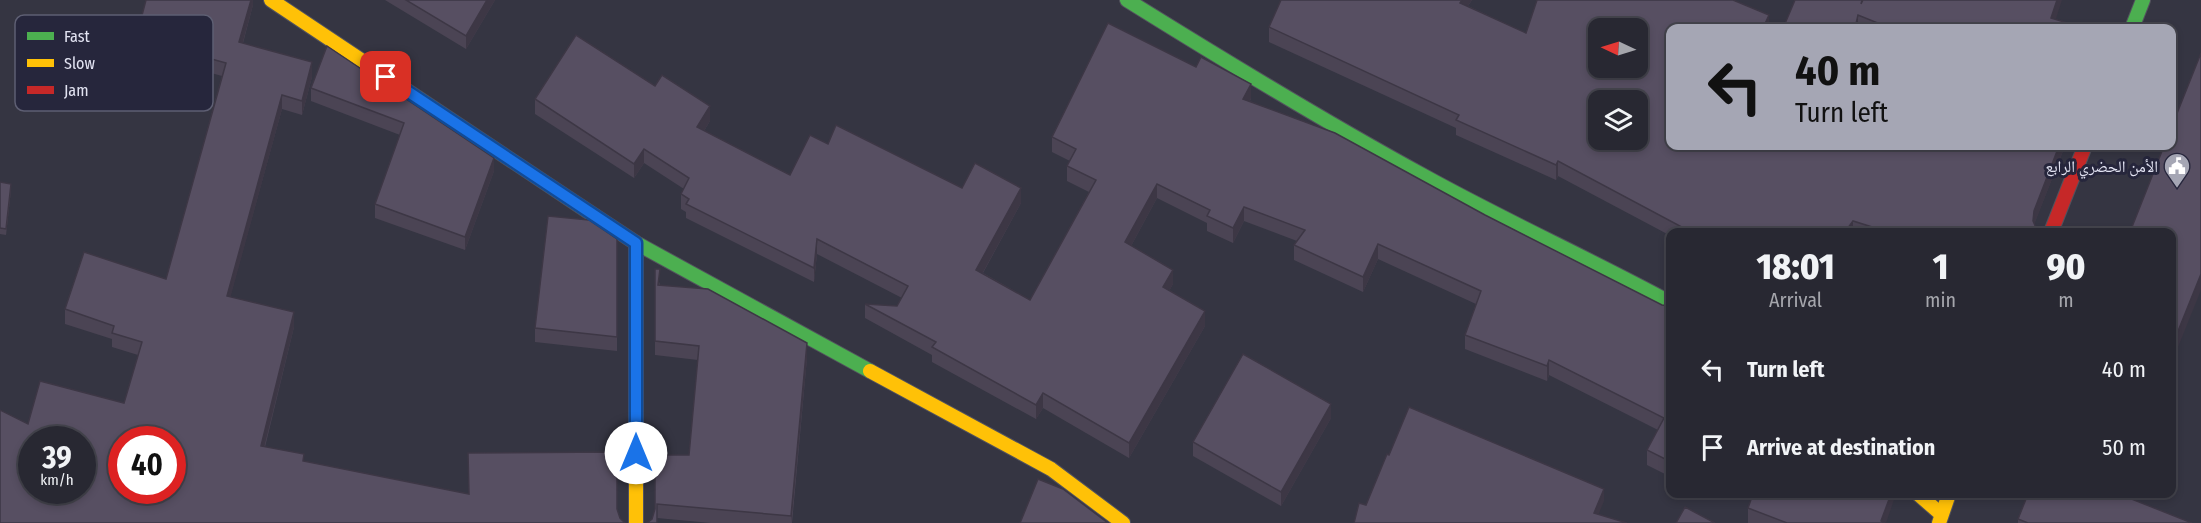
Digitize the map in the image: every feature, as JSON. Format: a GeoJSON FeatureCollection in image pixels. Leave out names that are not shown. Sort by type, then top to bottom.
{"type":"FeatureCollection","features":[{"type":"Feature","properties":{"kind":"street"},"geometry":{"type":"LineString","coordinates":[[271,0],[636,243],[1051,469],[1123,523]]}},
{"type":"Feature","properties":{"kind":"street"},"geometry":{"type":"LineString","coordinates":[[1128,0],[1264,86],[1468,200],[1666,300]]}},
{"type":"Feature","properties":{"kind":"street"},"geometry":{"type":"LineString","coordinates":[[2134,24],[2143,0]]}},
{"type":"Feature","properties":{"kind":"street"},"geometry":{"type":"LineString","coordinates":[[2053,228],[2083,150]]}},
{"type":"Feature","properties":{"kind":"street"},"geometry":{"type":"LineString","coordinates":[[636,243],[636,523]]}},
{"type":"Feature","properties":{"kind":"street"},"geometry":{"type":"LineString","coordinates":[[1922,498],[1940,519],[1948,498]]}},
{"type":"Feature","properties":{"kind":"building"},"geometry":{"type":"Polygon","coordinates":[[[146,0],[251,0],[239,42],[312,62],[302,101],[282,95],[227,296],[294,312],[261,446],[304,454],[303,461],[469,494],[468,453],[614,452],[614,455],[617,455],[617,509],[620,518],[625,523],[0,523],[0,410],[28,424],[40,381],[124,403],[142,342],[112,333],[114,326],[65,309],[84,252],[166,279],[226,63],[213,59],[213,15],[142,15],[146,0]]]}},
{"type":"Feature","properties":{"kind":"building"},"geometry":{"type":"Polygon","coordinates":[[[406,0],[487,0],[466,36],[406,0]]]}},
{"type":"Feature","properties":{"kind":"building"},"geometry":{"type":"Polygon","coordinates":[[[1281,0],[1462,0],[1460,3],[1526,33],[1537,0],[1733,0],[1769,15],[1765,24],[1666,24],[1666,150],[2057,150],[2034,211],[2033,221],[2036,228],[1875,228],[1853,221],[1848,228],[1684,228],[1558,161],[1556,165],[1456,120],[1459,115],[1269,27],[1281,0]]]}},
{"type":"Feature","properties":{"kind":"building"},"geometry":{"type":"Polygon","coordinates":[[[1795,0],[1862,0],[1861,4],[1863,0],[2057,0],[2051,18],[2071,24],[1880,24],[1858,15],[1856,24],[1785,24],[1795,0]]]}},
{"type":"Feature","properties":{"kind":"building"},"geometry":{"type":"Polygon","coordinates":[[[1108,23],[1196,67],[1201,57],[1251,84],[1243,99],[1335,133],[1485,215],[1666,305],[1666,460],[1647,450],[1664,418],[1549,360],[1547,366],[1465,335],[1481,291],[1378,244],[1363,277],[1294,245],[1305,230],[1244,207],[1233,228],[1207,216],[1210,210],[1157,184],[1125,242],[1173,270],[1163,287],[1205,311],[1129,443],[1043,393],[1036,405],[932,347],[936,342],[865,304],[897,306],[908,286],[817,239],[814,268],[686,204],[689,199],[681,194],[689,178],[644,149],[634,164],[535,99],[576,35],[655,86],[662,75],[710,106],[697,127],[790,175],[810,135],[828,144],[836,125],[962,188],[975,163],[1021,188],[976,270],[1030,300],[1096,180],[1067,166],[1076,149],[1052,137],[1108,23]]]}},
{"type":"Feature","properties":{"kind":"building"},"geometry":{"type":"Polygon","coordinates":[[[327,46],[494,158],[465,237],[375,204],[404,123],[311,88],[327,46]]]}},
{"type":"Feature","properties":{"kind":"building","name":"الأمن الحضري الرابع"},"geometry":{"type":"Polygon","coordinates":[[[2201,53],[2201,274],[2176,336],[2176,228],[2132,228],[2162,150],[2176,150],[2176,116],[2201,53]]]}},
{"type":"Feature","properties":{"kind":"building"},"geometry":{"type":"Polygon","coordinates":[[[0,182],[11,184],[6,229],[0,228],[0,182]]]}},
{"type":"Feature","properties":{"kind":"building"},"geometry":{"type":"Polygon","coordinates":[[[548,216],[589,220],[617,239],[617,337],[535,328],[548,216]]]}},
{"type":"Feature","properties":{"kind":"building"},"geometry":{"type":"Polygon","coordinates":[[[655,269],[660,269],[658,285],[708,289],[807,343],[791,516],[657,504],[657,523],[647,523],[652,519],[655,509],[655,455],[689,455],[699,346],[655,341],[655,269]]]}},
{"type":"Feature","properties":{"kind":"building"},"geometry":{"type":"Polygon","coordinates":[[[1243,354],[1331,404],[1281,492],[1193,442],[1243,354]]]}},
{"type":"Feature","properties":{"kind":"building"},"geometry":{"type":"Polygon","coordinates":[[[1409,407],[1604,489],[1594,513],[1627,523],[1354,523],[1359,503],[1366,505],[1409,407]]]}},
{"type":"Feature","properties":{"kind":"building"},"geometry":{"type":"Polygon","coordinates":[[[1038,479],[1063,489],[1108,523],[1020,523],[1038,479]]]}},
{"type":"Feature","properties":{"kind":"building"},"geometry":{"type":"Polygon","coordinates":[[[1752,498],[1890,498],[1881,521],[1885,523],[1787,523],[1748,508],[1752,498]]]}},
{"type":"Feature","properties":{"kind":"building"},"geometry":{"type":"Polygon","coordinates":[[[2026,498],[2129,498],[2192,523],[2028,523],[2018,519],[2026,498]]]}},
{"type":"Feature","properties":{"kind":"building"},"geometry":{"type":"Polygon","coordinates":[[[1685,507],[1715,523],[1676,523],[1685,507]]]}},
{"type":"Feature","properties":{"kind":"traffic: fast"},"geometry":{"type":"LineString","coordinates":[[1127,0],[1386,155],[1485,209],[1666,300]]}},
{"type":"Feature","properties":{"kind":"traffic: fast"},"geometry":{"type":"LineString","coordinates":[[2134,24],[2143,0]]}},
{"type":"Feature","properties":{"kind":"traffic: fast"},"geometry":{"type":"LineString","coordinates":[[595,216],[636,243],[870,371]]}},
{"type":"Feature","properties":{"kind":"traffic: slow"},"geometry":{"type":"LineString","coordinates":[[271,0],[595,216]]}},
{"type":"Feature","properties":{"kind":"traffic: slow"},"geometry":{"type":"LineString","coordinates":[[636,243],[636,523]]}},
{"type":"Feature","properties":{"kind":"traffic: slow"},"geometry":{"type":"LineString","coordinates":[[870,371],[1051,469],[1123,523]]}},
{"type":"Feature","properties":{"kind":"traffic: slow"},"geometry":{"type":"LineString","coordinates":[[1923,498],[1941,514]]}},
{"type":"Feature","properties":{"kind":"traffic: slow"},"geometry":{"type":"LineString","coordinates":[[1939,523],[1948,498]]}},
{"type":"Feature","properties":{"kind":"traffic: jam"},"geometry":{"type":"LineString","coordinates":[[2053,228],[2083,150]]}},
{"type":"Feature","properties":{"kind":"place","name":"الأمن الحضري الرابع"},"geometry":{"type":"Point","coordinates":[2177,189]}},
{"type":"Feature","properties":{"kind":"route"},"geometry":{"type":"LineString","coordinates":[[386,77],[636,243],[636,453]]}}]}
